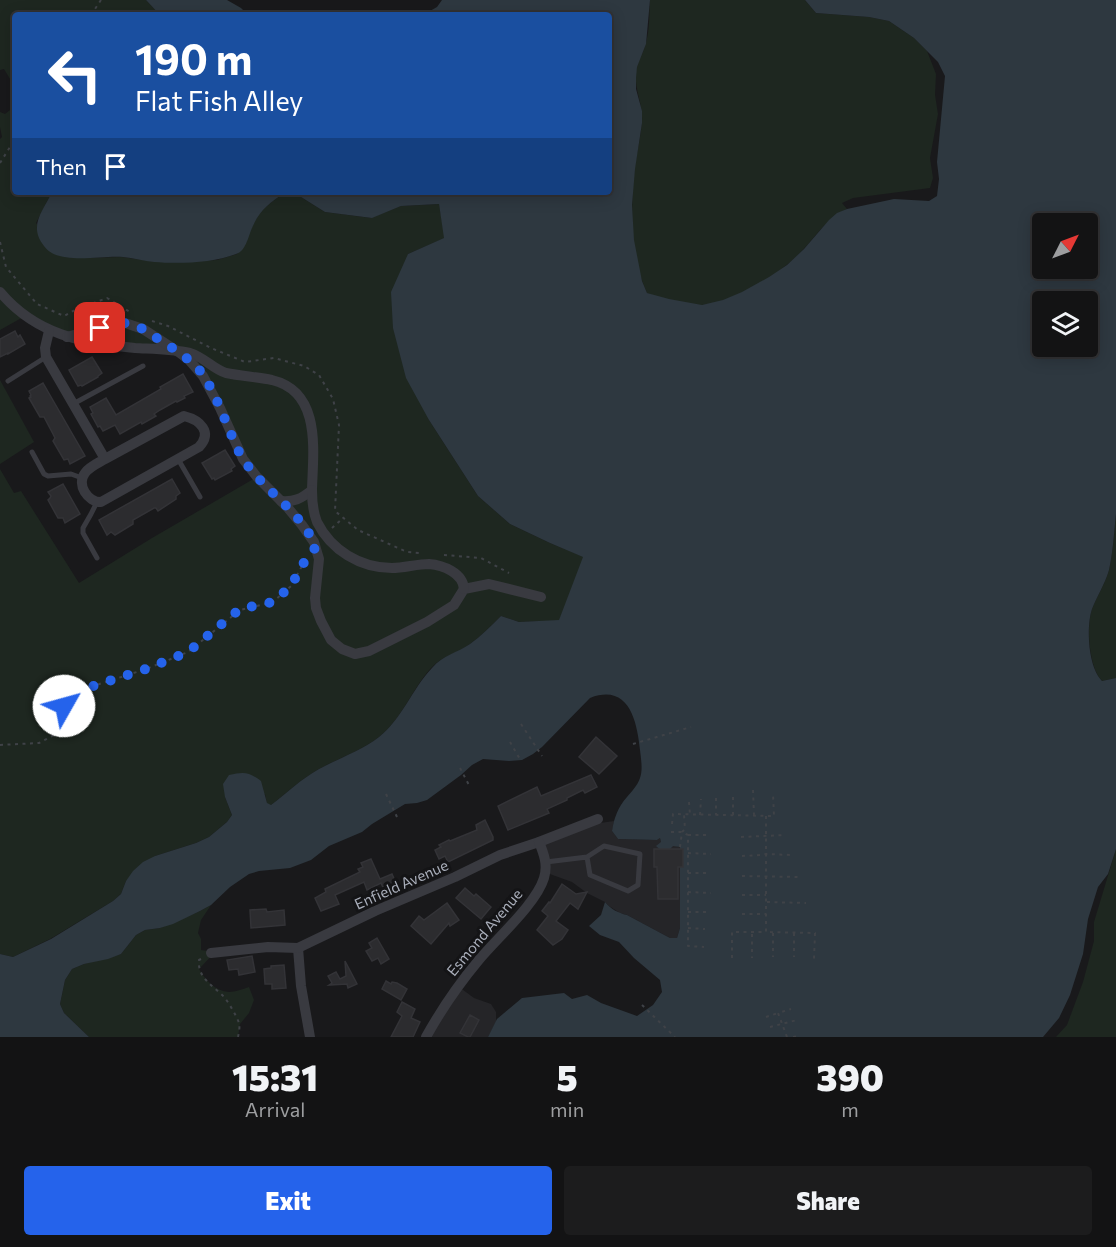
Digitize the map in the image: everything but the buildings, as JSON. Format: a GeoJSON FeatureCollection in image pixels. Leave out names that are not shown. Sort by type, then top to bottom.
{"type":"FeatureCollection","features":[{"type":"Feature","properties":{"kind":"street"},"geometry":{"type":"LineString","coordinates":[[0,292],[25,316],[49,331],[67,337],[92,342],[133,348],[174,350],[192,354],[222,372],[273,380],[293,391],[306,409],[313,428],[312,490],[315,514],[326,535],[337,548],[370,566],[394,568],[427,564],[452,571],[461,578],[464,589],[454,605],[427,622],[369,651],[355,654],[342,649],[332,640],[316,608],[319,559],[316,547],[302,525],[243,459],[204,376],[189,360],[174,350],[143,329],[125,323],[112,324],[67,337]]}},
{"type":"Feature","properties":{"kind":"street"},"geometry":{"type":"LineString","coordinates":[[49,331],[45,348],[46,357],[105,459]]}},
{"type":"Feature","properties":{"kind":"street"},"geometry":{"type":"LineString","coordinates":[[184,416],[199,422],[204,428],[205,435],[204,442],[199,447],[178,459],[101,502],[90,499],[82,484],[86,471],[184,416]]}},
{"type":"Feature","properties":{"kind":"street"},"geometry":{"type":"LineString","coordinates":[[280,501],[292,502],[312,490]]}},
{"type":"Feature","properties":{"kind":"street"},"geometry":{"type":"LineString","coordinates":[[464,589],[489,584],[541,597]]}},
{"type":"Feature","properties":{"kind":"street","name":"Enfield Avenue"},"geometry":{"type":"LineString","coordinates":[[211,953],[268,947],[298,948],[500,855],[598,819]]}},
{"type":"Feature","properties":{"kind":"street"},"geometry":{"type":"LineString","coordinates":[[539,842],[546,862]]}},
{"type":"Feature","properties":{"kind":"street","name":"Esmond Avenue"},"geometry":{"type":"LineString","coordinates":[[426,1037],[455,990],[539,890],[545,877],[546,862]]}},
{"type":"Feature","properties":{"kind":"street"},"geometry":{"type":"LineString","coordinates":[[298,948],[301,986],[310,1037]]}},
{"type":"Feature","properties":{"kind":"lane"},"geometry":{"type":"LineString","coordinates":[[8,381],[46,357]]}},
{"type":"Feature","properties":{"kind":"lane"},"geometry":{"type":"LineString","coordinates":[[73,404],[143,366]]}},
{"type":"Feature","properties":{"kind":"lane"},"geometry":{"type":"LineString","coordinates":[[32,453],[44,474],[48,476],[71,474],[82,478]]}},
{"type":"Feature","properties":{"kind":"lane"},"geometry":{"type":"LineString","coordinates":[[178,459],[200,497]]}},
{"type":"Feature","properties":{"kind":"lane"},"geometry":{"type":"LineString","coordinates":[[97,502],[83,528],[83,533],[97,558]]}},
{"type":"Feature","properties":{"kind":"lane"},"geometry":{"type":"LineString","coordinates":[[546,862],[587,857],[604,846],[640,854],[638,885],[628,891],[590,875],[587,857]]}},
{"type":"Feature","properties":{"kind":"path"},"geometry":{"type":"LineString","coordinates":[[0,163],[12,144]]}},
{"type":"Feature","properties":{"kind":"path"},"geometry":{"type":"LineString","coordinates":[[0,242],[6,267],[37,304],[64,316],[107,298],[137,317]]}},
{"type":"Feature","properties":{"kind":"path"},"geometry":{"type":"LineString","coordinates":[[147,320],[168,326],[245,362],[274,358],[304,366],[319,375],[333,399],[339,425],[335,512],[358,530],[407,552],[429,554]]}},
{"type":"Feature","properties":{"kind":"path"},"geometry":{"type":"LineString","coordinates":[[326,535],[343,518]]}},
{"type":"Feature","properties":{"kind":"path"},"geometry":{"type":"LineString","coordinates":[[0,746],[39,743],[54,735],[64,706],[87,688],[146,669],[188,652],[240,609],[273,602],[291,586],[307,557],[316,547]]}},
{"type":"Feature","properties":{"kind":"path"},"geometry":{"type":"LineString","coordinates":[[439,555],[481,558],[509,573]]}},
{"type":"Feature","properties":{"kind":"path"},"geometry":{"type":"LineString","coordinates":[[521,724],[542,756]]}},
{"type":"Feature","properties":{"kind":"path"},"geometry":{"type":"LineString","coordinates":[[633,744],[691,727]]}},
{"type":"Feature","properties":{"kind":"path"},"geometry":{"type":"LineString","coordinates":[[510,742],[521,761]]}},
{"type":"Feature","properties":{"kind":"path"},"geometry":{"type":"LineString","coordinates":[[460,768],[470,787]]}},
{"type":"Feature","properties":{"kind":"path"},"geometry":{"type":"LineString","coordinates":[[753,790],[753,815]]}},
{"type":"Feature","properties":{"kind":"path"},"geometry":{"type":"LineString","coordinates":[[386,794],[397,817]]}},
{"type":"Feature","properties":{"kind":"path"},"geometry":{"type":"LineString","coordinates":[[733,794],[733,815]]}},
{"type":"Feature","properties":{"kind":"path"},"geometry":{"type":"LineString","coordinates":[[672,824],[673,814],[774,816],[773,794]]}},
{"type":"Feature","properties":{"kind":"path"},"geometry":{"type":"LineString","coordinates":[[716,798],[716,815]]}},
{"type":"Feature","properties":{"kind":"path"},"geometry":{"type":"LineString","coordinates":[[700,815],[701,799]]}},
{"type":"Feature","properties":{"kind":"path"},"geometry":{"type":"LineString","coordinates":[[690,802],[690,815]]}},
{"type":"Feature","properties":{"kind":"path"},"geometry":{"type":"LineString","coordinates":[[680,847],[684,815]]}},
{"type":"Feature","properties":{"kind":"path"},"geometry":{"type":"LineString","coordinates":[[766,816],[766,933]]}},
{"type":"Feature","properties":{"kind":"path"},"geometry":{"type":"LineString","coordinates":[[671,832],[710,835]]}},
{"type":"Feature","properties":{"kind":"path"},"geometry":{"type":"LineString","coordinates":[[688,835],[688,946],[704,947]]}},
{"type":"Feature","properties":{"kind":"path"},"geometry":{"type":"LineString","coordinates":[[741,837],[785,835]]}},
{"type":"Feature","properties":{"kind":"path"},"geometry":{"type":"LineString","coordinates":[[688,853],[711,854]]}},
{"type":"Feature","properties":{"kind":"path"},"geometry":{"type":"LineString","coordinates":[[742,856],[792,855]]}},
{"type":"Feature","properties":{"kind":"path"},"geometry":{"type":"LineString","coordinates":[[688,873],[710,873]]}},
{"type":"Feature","properties":{"kind":"path"},"geometry":{"type":"LineString","coordinates":[[742,876],[798,877]]}},
{"type":"Feature","properties":{"kind":"path"},"geometry":{"type":"LineString","coordinates":[[688,892],[711,893]]}},
{"type":"Feature","properties":{"kind":"path"},"geometry":{"type":"LineString","coordinates":[[742,895],[766,895]]}},
{"type":"Feature","properties":{"kind":"path"},"geometry":{"type":"LineString","coordinates":[[766,902],[806,903]]}},
{"type":"Feature","properties":{"kind":"path"},"geometry":{"type":"LineString","coordinates":[[688,912],[710,912]]}},
{"type":"Feature","properties":{"kind":"path"},"geometry":{"type":"LineString","coordinates":[[742,914],[766,914]]}},
{"type":"Feature","properties":{"kind":"path"},"geometry":{"type":"LineString","coordinates":[[688,928],[705,929]]}},
{"type":"Feature","properties":{"kind":"path"},"geometry":{"type":"LineString","coordinates":[[732,958],[732,932],[752,932],[815,933],[814,959]]}},
{"type":"Feature","properties":{"kind":"path"},"geometry":{"type":"LineString","coordinates":[[752,932],[752,958]]}},
{"type":"Feature","properties":{"kind":"path"},"geometry":{"type":"LineString","coordinates":[[773,933],[773,957]]}},
{"type":"Feature","properties":{"kind":"path"},"geometry":{"type":"LineString","coordinates":[[794,933],[794,957]]}},
{"type":"Feature","properties":{"kind":"path"},"geometry":{"type":"LineString","coordinates":[[211,953],[200,960],[198,968],[204,978],[232,1008],[240,1024],[238,1037]]}},
{"type":"Feature","properties":{"kind":"path"},"geometry":{"type":"LineString","coordinates":[[642,1005],[675,1037]]}},
{"type":"Feature","properties":{"kind":"path"},"geometry":{"type":"LineString","coordinates":[[766,1017],[791,1009]]}},
{"type":"Feature","properties":{"kind":"path"},"geometry":{"type":"LineString","coordinates":[[778,1013],[787,1037]]}},
{"type":"Feature","properties":{"kind":"path"},"geometry":{"type":"LineString","coordinates":[[770,1027],[797,1020]]}},
{"type":"Feature","properties":{"kind":"path"},"geometry":{"type":"LineString","coordinates":[[793,1037],[799,1036]]}},
{"type":"Feature","properties":{"kind":"shaded area"},"geometry":{"type":"Polygon","coordinates":[[[0,0],[146,0],[157,12],[12,12],[12,82],[4,69],[0,70],[0,0]]]}},
{"type":"Feature","properties":{"kind":"shaded area"},"geometry":{"type":"Polygon","coordinates":[[[146,0],[227,0],[245,12],[157,12],[146,0]]]}},
{"type":"Feature","properties":{"kind":"shaded area"},"geometry":{"type":"Polygon","coordinates":[[[442,0],[650,0],[646,44],[637,67],[636,78],[642,123],[632,205],[634,240],[642,281],[647,293],[702,305],[742,292],[787,265],[837,213],[894,199],[929,201],[937,196],[939,179],[937,162],[945,76],[938,62],[914,38],[889,21],[816,13],[805,0],[1116,0],[1116,514],[1109,570],[1092,609],[1089,636],[1091,657],[1097,675],[1102,681],[1116,678],[1116,849],[1108,874],[1098,887],[1088,919],[1083,954],[1070,995],[1059,1018],[1043,1037],[488,1037],[497,1019],[522,998],[564,993],[572,999],[587,995],[601,1003],[637,1016],[653,1005],[662,992],[660,980],[619,942],[600,935],[589,926],[601,915],[605,902],[615,910],[670,938],[677,938],[680,928],[680,847],[673,846],[665,854],[656,846],[661,842],[660,838],[657,840],[618,839],[612,831],[619,809],[639,781],[642,764],[639,739],[629,708],[622,700],[614,696],[603,695],[590,698],[542,747],[522,760],[483,759],[427,800],[405,804],[362,832],[329,846],[311,860],[290,868],[249,874],[230,887],[211,905],[200,911],[173,924],[145,930],[136,935],[121,954],[72,969],[65,980],[60,1004],[64,1013],[89,1037],[0,1037],[0,954],[13,957],[51,939],[113,901],[121,894],[133,871],[143,862],[209,837],[232,815],[223,784],[229,775],[245,773],[261,781],[267,803],[271,805],[312,773],[379,737],[394,722],[425,676],[436,664],[470,644],[501,616],[519,622],[559,620],[583,557],[510,524],[478,496],[429,420],[406,378],[393,328],[391,292],[408,254],[444,238],[439,204],[401,206],[372,218],[325,212],[298,195],[612,195],[612,12],[428,12],[437,7],[442,0]]]}},
{"type":"Feature","properties":{"kind":"shaded area"},"geometry":{"type":"Polygon","coordinates":[[[650,0],[805,0],[816,13],[889,21],[914,38],[927,51],[936,74],[935,95],[938,114],[930,158],[933,178],[930,188],[853,198],[842,203],[847,209],[832,218],[788,264],[765,280],[725,300],[695,305],[647,293],[637,263],[632,214],[633,181],[642,121],[636,71],[648,35],[650,0]]]}},
{"type":"Feature","properties":{"kind":"shaded area"},"geometry":{"type":"Polygon","coordinates":[[[12,108],[12,195],[50,195],[36,223],[63,256],[122,257],[157,262],[217,260],[237,254],[258,214],[281,195],[298,195],[325,212],[371,218],[401,206],[439,204],[445,238],[408,254],[429,420],[478,496],[510,524],[584,557],[559,621],[519,622],[501,616],[470,644],[440,660],[431,668],[394,722],[372,742],[312,773],[271,805],[267,804],[265,794],[225,797],[232,815],[209,837],[155,856],[126,881],[121,894],[113,901],[50,939],[13,957],[0,954],[0,469],[14,493],[21,491],[79,583],[257,477],[203,376],[180,353],[92,342],[25,316],[0,330],[0,139],[2,137],[0,112],[5,114],[12,108]]]}},
{"type":"Feature","properties":{"kind":"shaded area"},"geometry":{"type":"Polygon","coordinates":[[[50,195],[281,195],[262,211],[244,247],[239,252],[227,257],[196,262],[174,263],[123,257],[69,258],[59,256],[51,252],[39,239],[37,225],[50,195]]]}},
{"type":"Feature","properties":{"kind":"shaded area"},"geometry":{"type":"Polygon","coordinates":[[[0,380],[34,442],[0,464],[0,380]]]}},
{"type":"Feature","properties":{"kind":"shaded area"},"geometry":{"type":"Polygon","coordinates":[[[1116,514],[1116,678],[1102,681],[1094,666],[1089,626],[1092,609],[1109,570],[1116,514]]]}},
{"type":"Feature","properties":{"kind":"shaded area"},"geometry":{"type":"Polygon","coordinates":[[[614,821],[612,831],[618,839],[657,840],[660,838],[661,842],[680,847],[680,928],[677,938],[670,938],[620,913],[572,882],[547,873],[542,842],[586,825],[614,821]]]}},
{"type":"Feature","properties":{"kind":"shaded area"},"geometry":{"type":"Polygon","coordinates":[[[1116,849],[1116,1037],[1056,1037],[1067,1025],[1083,982],[1094,941],[1094,922],[1116,849]]]}},
{"type":"Feature","properties":{"kind":"shaded area"},"geometry":{"type":"Polygon","coordinates":[[[211,905],[201,920],[198,933],[201,939],[201,950],[215,952],[199,969],[207,981],[219,990],[231,992],[249,987],[254,1000],[249,1013],[240,1024],[238,1037],[89,1037],[64,1013],[60,1004],[65,980],[72,969],[121,954],[136,935],[145,930],[160,928],[211,905]]]}},
{"type":"Feature","properties":{"kind":"shaded area"},"geometry":{"type":"Polygon","coordinates":[[[459,987],[474,998],[491,1004],[496,1012],[496,1022],[488,1037],[426,1037],[459,987]]]}},
{"type":"Feature","properties":{"kind":"route"},"geometry":{"type":"LineString","coordinates":[[64,706],[87,688],[146,669],[188,652],[240,609],[273,602],[291,586],[307,557],[316,547],[288,508],[257,477],[243,459],[204,376],[189,360],[136,326],[118,323],[100,328]]}}]}
